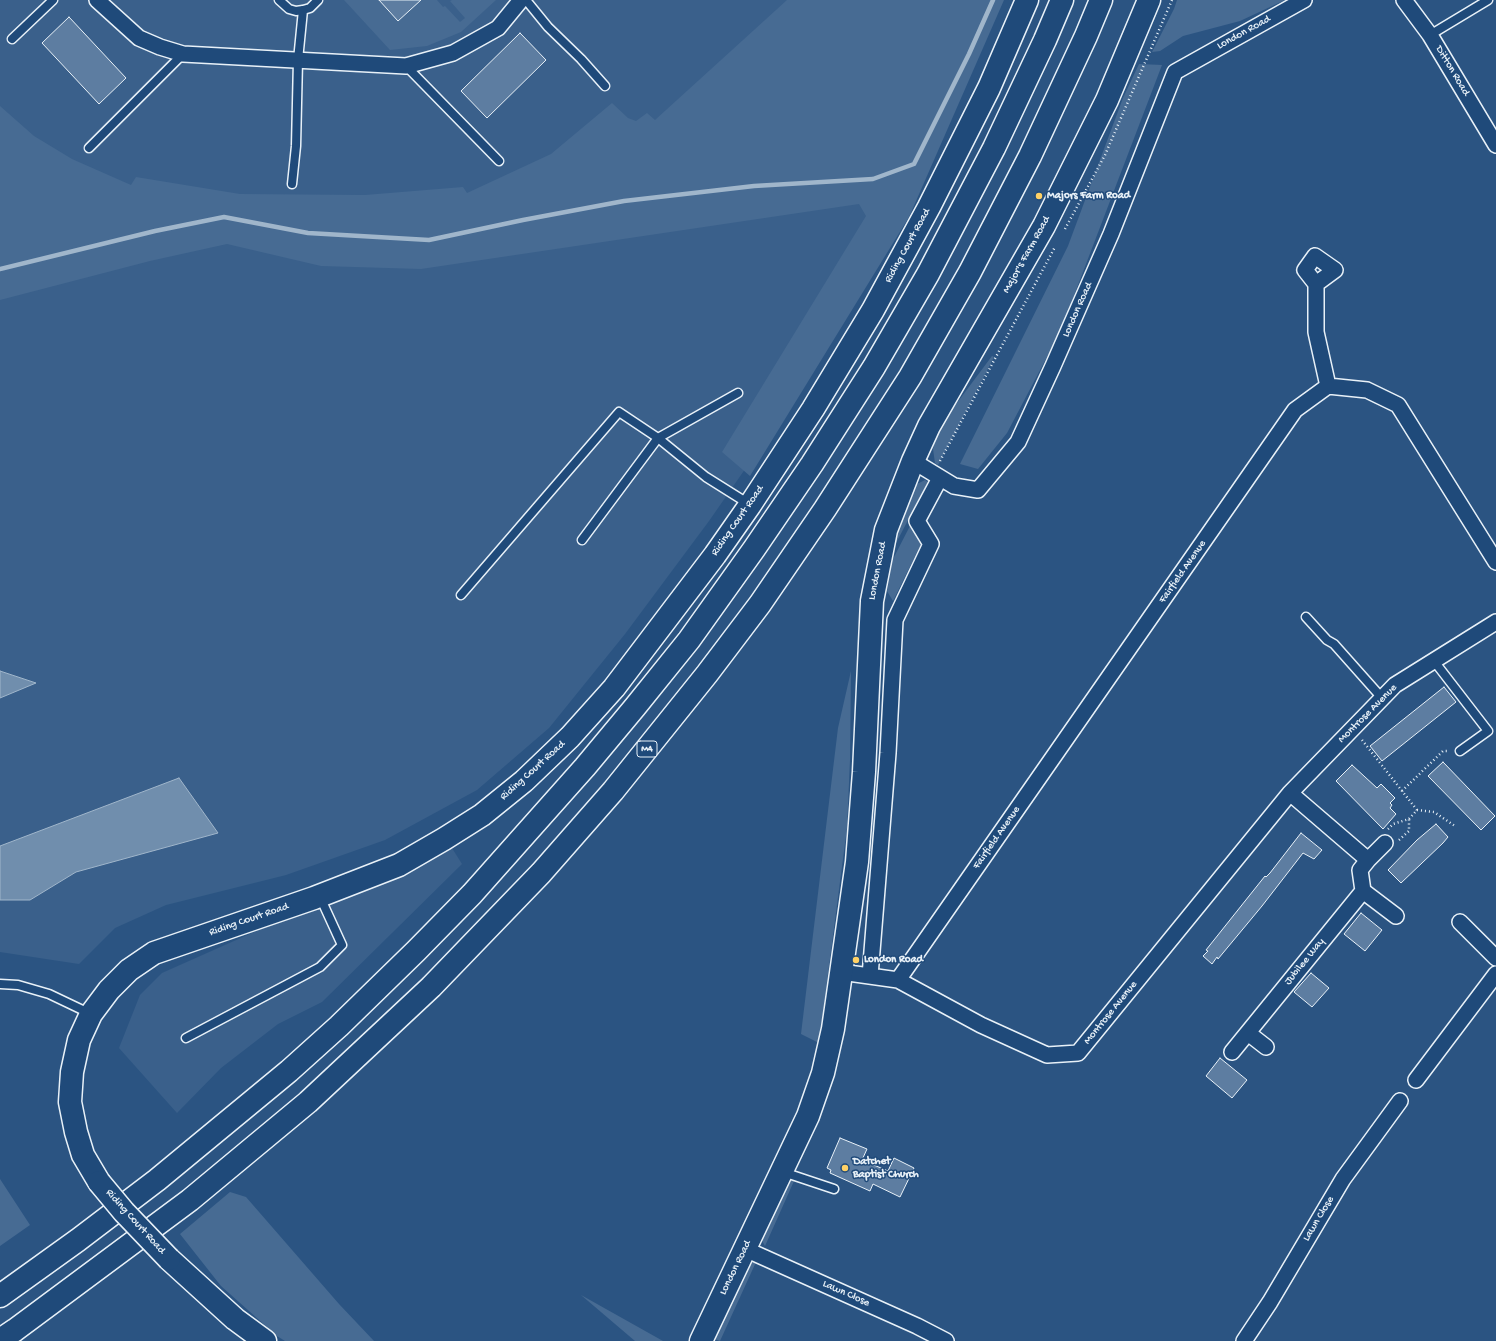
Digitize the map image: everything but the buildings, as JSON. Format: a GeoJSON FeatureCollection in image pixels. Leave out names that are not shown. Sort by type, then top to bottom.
{"type":"FeatureCollection","features":[{"type":"Feature","properties":{"kind":"main road","name":"Riding Court Road"},"geometry":{"type":"LineString","coordinates":[[265,1341],[235,1319],[169,1259],[124,1212],[99,1182],[83,1155],[76,1132],[70,1102],[72,1072],[77,1046],[91,1014],[109,990],[129,970],[154,953],[320,896],[399,865],[444,840],[482,815],[524,781],[570,737],[614,688],[673,612],[750,505],[813,409],[872,310],[925,214],[989,88],[1027,0]]}},
{"type":"Feature","properties":{"kind":"main road"},"geometry":{"type":"LineString","coordinates":[[0,1296],[78,1240],[157,1180],[277,1081],[339,1026],[472,894],[585,767],[635,707],[689,640],[754,549],[812,464],[878,360],[928,274],[994,148],[1045,40],[1062,0]]}},
{"type":"Feature","properties":{"kind":"main road","name":"M4"},"geometry":{"type":"LineString","coordinates":[[0,1340],[28,1321],[190,1200],[308,1102],[383,1033],[462,956],[540,873],[613,791],[707,674],[760,604],[825,509],[910,377],[970,272],[1026,163],[1101,0]]}},
{"type":"Feature","properties":{"kind":"main road","name":"Major's Farm Road"},"geometry":{"type":"LineString","coordinates":[[913,461],[929,426],[1044,226],[1107,100],[1149,0]]}},
{"type":"Feature","properties":{"kind":"main road","name":"London Road"},"geometry":{"type":"LineString","coordinates":[[701,1341],[808,1116],[823,1073],[833,1029],[857,862],[862,802],[872,601],[886,530],[913,461]]}},
{"type":"Feature","properties":{"kind":"street"},"geometry":{"type":"LineString","coordinates":[[97,0],[139,38],[160,47],[183,54],[406,66],[453,53],[498,28],[521,0]]}},
{"type":"Feature","properties":{"kind":"street","name":"London Road"},"geometry":{"type":"LineString","coordinates":[[913,461],[954,486],[978,490],[1018,442],[1111,234],[1175,72],[1304,0]]}},
{"type":"Feature","properties":{"kind":"street","name":"Ditton Road"},"geometry":{"type":"LineString","coordinates":[[1404,0],[1430,35],[1496,145]]}},
{"type":"Feature","properties":{"kind":"street"},"geometry":{"type":"LineString","coordinates":[[1316,284],[1316,332],[1328,386],[1367,390],[1398,405],[1496,562]]}},
{"type":"Feature","properties":{"kind":"street","name":"Fairfield Avenue"},"geometry":{"type":"LineString","coordinates":[[898,980],[1295,410],[1328,386]]}},
{"type":"Feature","properties":{"kind":"street"},"geometry":{"type":"LineString","coordinates":[[870,976],[888,753],[895,620],[931,544],[917,521],[940,478]]}},
{"type":"Feature","properties":{"kind":"street","name":"Montrose Avenue"},"geometry":{"type":"LineString","coordinates":[[841,972],[898,980],[981,1025],[1047,1055],[1078,1054],[1290,793],[1394,685],[1496,622]]}},
{"type":"Feature","properties":{"kind":"street"},"geometry":{"type":"LineString","coordinates":[[1290,793],[1364,865]]}},
{"type":"Feature","properties":{"kind":"street"},"geometry":{"type":"LineString","coordinates":[[1385,843],[1364,865],[1363,891],[1396,916]]}},
{"type":"Feature","properties":{"kind":"street","name":"Jubilee Way"},"geometry":{"type":"LineString","coordinates":[[1232,1052],[1363,891]]}},
{"type":"Feature","properties":{"kind":"street"},"geometry":{"type":"LineString","coordinates":[[1460,922],[1496,958]]}},
{"type":"Feature","properties":{"kind":"street"},"geometry":{"type":"LineString","coordinates":[[1416,1080],[1496,974]]}},
{"type":"Feature","properties":{"kind":"street"},"geometry":{"type":"LineString","coordinates":[[1248,1033],[1266,1048]]}},
{"type":"Feature","properties":{"kind":"street","name":"Lawn Close"},"geometry":{"type":"LineString","coordinates":[[1244,1341],[1270,1302],[1343,1179],[1400,1100]]}},
{"type":"Feature","properties":{"kind":"street","name":"Lawn Close"},"geometry":{"type":"LineString","coordinates":[[745,1249],[918,1326],[946,1341]]}},
{"type":"Feature","properties":{"kind":"lane"},"geometry":{"type":"LineString","coordinates":[[12,39],[53,0]]}},
{"type":"Feature","properties":{"kind":"lane"},"geometry":{"type":"LineString","coordinates":[[279,0],[288,9],[296,11],[310,8],[318,0]]}},
{"type":"Feature","properties":{"kind":"lane"},"geometry":{"type":"LineString","coordinates":[[526,0],[548,28],[581,59],[605,86]]}},
{"type":"Feature","properties":{"kind":"lane"},"geometry":{"type":"LineString","coordinates":[[1430,35],[1488,0]]}},
{"type":"Feature","properties":{"kind":"lane"},"geometry":{"type":"LineString","coordinates":[[292,184],[296,146],[298,60],[303,10]]}},
{"type":"Feature","properties":{"kind":"lane"},"geometry":{"type":"LineString","coordinates":[[89,148],[183,54]]}},
{"type":"Feature","properties":{"kind":"lane"},"geometry":{"type":"LineString","coordinates":[[406,66],[499,161]]}},
{"type":"Feature","properties":{"kind":"lane"},"geometry":{"type":"LineString","coordinates":[[582,540],[658,438],[738,393]]}},
{"type":"Feature","properties":{"kind":"lane"},"geometry":{"type":"LineString","coordinates":[[461,595],[619,412],[658,438],[706,477],[750,505]]}},
{"type":"Feature","properties":{"kind":"lane"},"geometry":{"type":"LineString","coordinates":[[1306,617],[1327,640],[1334,644],[1382,698]]}},
{"type":"Feature","properties":{"kind":"lane"},"geometry":{"type":"LineString","coordinates":[[1434,661],[1488,731],[1460,751]]}},
{"type":"Feature","properties":{"kind":"lane"},"geometry":{"type":"LineString","coordinates":[[186,1038],[320,967],[342,945],[320,896]]}},
{"type":"Feature","properties":{"kind":"lane"},"geometry":{"type":"LineString","coordinates":[[0,984],[18,985],[49,994],[91,1014]]}},
{"type":"Feature","properties":{"kind":"lane"},"geometry":{"type":"LineString","coordinates":[[782,1172],[834,1189]]}},
{"type":"Feature","properties":{"kind":"path"},"geometry":{"type":"LineString","coordinates":[[1353,728],[1417,810],[1434,812],[1455,826]]}},
{"type":"Feature","properties":{"kind":"path"},"geometry":{"type":"LineString","coordinates":[[1402,791],[1443,751],[1460,751]]}},
{"type":"Feature","properties":{"kind":"path"},"geometry":{"type":"LineString","coordinates":[[1409,819],[1409,831],[1391,848],[1380,838],[1393,824],[1409,819],[1417,810]]}},
{"type":"Feature","properties":{"kind":"shaded area"},"geometry":{"type":"Polygon","coordinates":[[[0,0],[903,0],[593,179],[0,246],[0,0]]]}},
{"type":"Feature","properties":{"kind":"shaded area"},"geometry":{"type":"Polygon","coordinates":[[[344,0],[379,0],[398,21],[421,0],[437,0],[460,22],[465,18],[450,1],[496,0],[461,32],[427,46],[390,50],[344,0]]]}},
{"type":"Feature","properties":{"kind":"shaded area"},"geometry":{"type":"Polygon","coordinates":[[[787,0],[1004,0],[909,217],[750,476],[722,452],[866,216],[859,204],[421,269],[321,266],[227,244],[150,261],[0,300],[0,106],[34,136],[72,159],[131,185],[136,177],[240,194],[365,195],[463,187],[467,193],[551,154],[612,103],[628,118],[636,121],[647,113],[655,120],[787,0]]]}},
{"type":"Feature","properties":{"kind":"shaded area"},"geometry":{"type":"Polygon","coordinates":[[[1177,0],[1285,0],[1240,21],[1183,36],[1160,51],[1152,52],[1177,0]]]}},
{"type":"Feature","properties":{"kind":"shaded area"},"geometry":{"type":"Polygon","coordinates":[[[1139,64],[1162,65],[1060,332],[1007,433],[978,469],[960,464],[1068,246],[1123,98],[1139,64]]]}},
{"type":"Feature","properties":{"kind":"shaded area"},"geometry":{"type":"Polygon","coordinates":[[[873,179],[895,211],[750,462],[709,521],[625,634],[549,728],[477,790],[385,840],[286,875],[166,905],[115,928],[79,964],[0,952],[0,270],[83,255],[873,179]]]}},
{"type":"Feature","properties":{"kind":"shaded area"},"geometry":{"type":"Polygon","coordinates":[[[992,356],[994,357],[938,465],[935,463],[933,449],[938,430],[992,356]]]}},
{"type":"Feature","properties":{"kind":"shaded area"},"geometry":{"type":"Polygon","coordinates":[[[925,480],[928,482],[895,545],[893,544],[913,486],[925,480]]]}},
{"type":"Feature","properties":{"kind":"shaded area"},"geometry":{"type":"Polygon","coordinates":[[[912,522],[924,538],[893,601],[887,591],[893,559],[912,522]]]}},
{"type":"Feature","properties":{"kind":"shaded area"},"geometry":{"type":"Polygon","coordinates":[[[0,671],[36,683],[0,698],[0,671]]]}},
{"type":"Feature","properties":{"kind":"shaded area"},"geometry":{"type":"Polygon","coordinates":[[[851,671],[850,760],[847,828],[819,1043],[801,1034],[838,728],[851,671]]]}},
{"type":"Feature","properties":{"kind":"shaded area"},"geometry":{"type":"Polygon","coordinates":[[[179,778],[218,833],[76,872],[30,900],[0,900],[0,846],[179,778]]]}},
{"type":"Feature","properties":{"kind":"shaded area"},"geometry":{"type":"Polygon","coordinates":[[[450,845],[462,864],[322,1002],[278,1024],[221,1068],[177,1113],[119,1048],[140,995],[162,973],[450,845]]]}},
{"type":"Feature","properties":{"kind":"shaded area"},"geometry":{"type":"Polygon","coordinates":[[[785,1177],[794,1181],[765,1246],[761,1239],[785,1177]]]}},
{"type":"Feature","properties":{"kind":"shaded area"},"geometry":{"type":"Polygon","coordinates":[[[0,1179],[30,1225],[0,1246],[0,1179]]]}},
{"type":"Feature","properties":{"kind":"shaded area"},"geometry":{"type":"Polygon","coordinates":[[[230,1192],[246,1197],[339,1304],[374,1341],[285,1341],[277,1336],[221,1286],[180,1234],[230,1192]]]}},
{"type":"Feature","properties":{"kind":"shaded area"},"geometry":{"type":"Polygon","coordinates":[[[756,1262],[720,1341],[709,1337],[748,1264],[756,1262]]]}},
{"type":"Feature","properties":{"kind":"shaded area"},"geometry":{"type":"Polygon","coordinates":[[[581,1295],[663,1341],[635,1341],[581,1295]]]}},
{"type":"Feature","properties":{"kind":"waterway"},"geometry":{"type":"LineString","coordinates":[[0,269],[155,231],[224,217],[308,233],[429,240],[624,201],[754,186],[873,179],[914,164],[969,54],[993,0]]}},
{"type":"Feature","properties":{"kind":"place","name":"Majors Farm Road"},"geometry":{"type":"Point","coordinates":[1039,196]}},
{"type":"Feature","properties":{"kind":"place","name":"London Road"},"geometry":{"type":"Point","coordinates":[856,960]}},
{"type":"Feature","properties":{"kind":"place","name":"Datchet Baptist Church"},"geometry":{"type":"Point","coordinates":[845,1168]}}]}
